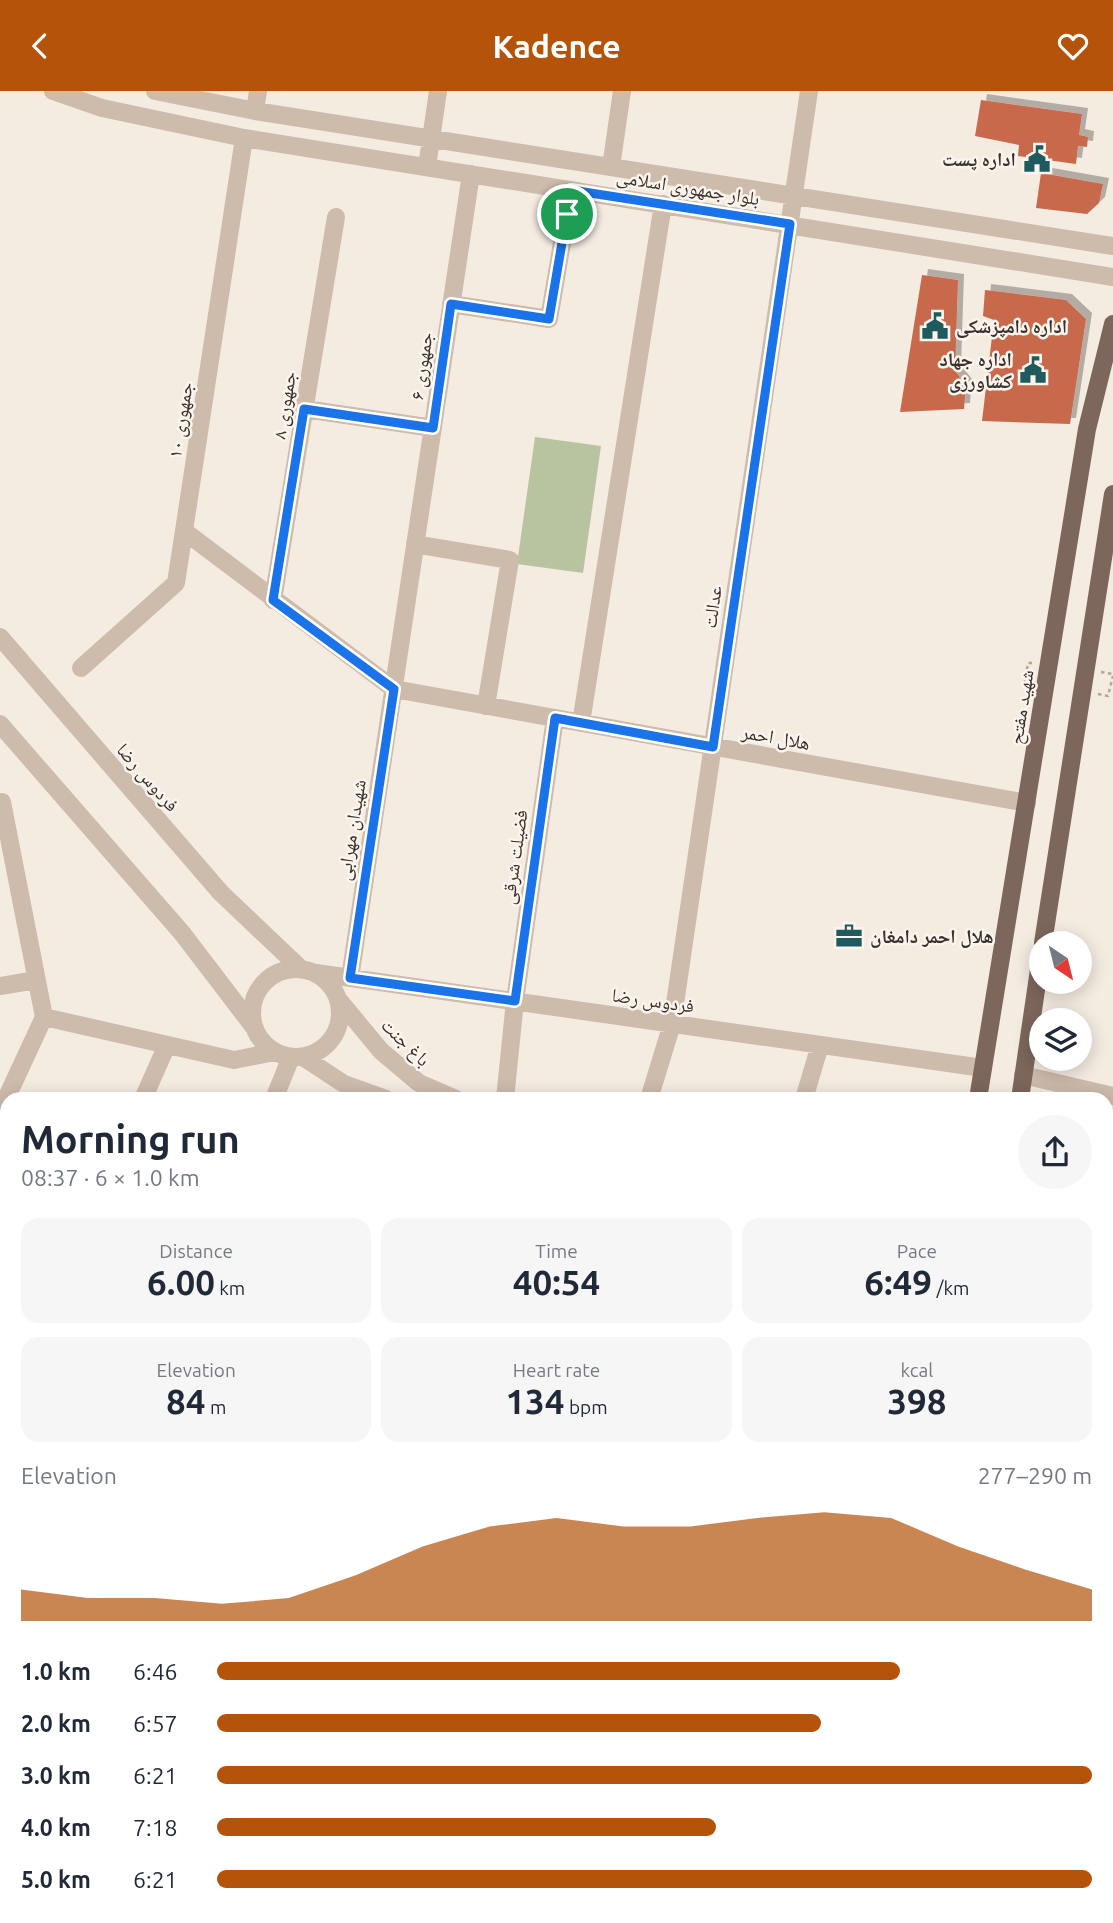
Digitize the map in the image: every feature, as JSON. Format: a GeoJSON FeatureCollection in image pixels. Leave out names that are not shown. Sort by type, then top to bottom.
{"type":"FeatureCollection","features":[{"type":"Feature","properties":{"kind":"main road","name":"شهید مفتح"},"geometry":{"type":"LineString","coordinates":[[979,1092],[1087,429],[1113,324]]}},
{"type":"Feature","properties":{"kind":"main road"},"geometry":{"type":"LineString","coordinates":[[1045,931],[1113,494]]}},
{"type":"Feature","properties":{"kind":"main road"},"geometry":{"type":"LineString","coordinates":[[1021,1092],[1035,994]]}},
{"type":"Feature","properties":{"kind":"street","name":"بلوار جمهوری اسلامی"},"geometry":{"type":"LineString","coordinates":[[155,91],[254,111],[1113,246]]}},
{"type":"Feature","properties":{"kind":"street"},"geometry":{"type":"LineString","coordinates":[[254,111],[258,91]]}},
{"type":"Feature","properties":{"kind":"street"},"geometry":{"type":"LineString","coordinates":[[427,167],[438,91]]}},
{"type":"Feature","properties":{"kind":"street"},"geometry":{"type":"LineString","coordinates":[[611,167],[622,91]]}},
{"type":"Feature","properties":{"kind":"street","name":"عدالت"},"geometry":{"type":"LineString","coordinates":[[651,1092],[672,1024],[809,91]]}},
{"type":"Feature","properties":{"kind":"street","name":"بلوار جمهوری اسلامی"},"geometry":{"type":"LineString","coordinates":[[59,92],[150,120],[244,138],[1113,277]]}},
{"type":"Feature","properties":{"kind":"street","name":"جمهوری ۱۰"},"geometry":{"type":"LineString","coordinates":[[81,667],[176,583],[244,138]]}},
{"type":"Feature","properties":{"kind":"street","name":"جمهوری ۶"},"geometry":{"type":"LineString","coordinates":[[394,689],[471,174]]}},
{"type":"Feature","properties":{"kind":"street"},"geometry":{"type":"LineString","coordinates":[[451,304],[549,319],[571,190]]}},
{"type":"Feature","properties":{"kind":"street"},"geometry":{"type":"LineString","coordinates":[[581,723],[663,204]]}},
{"type":"Feature","properties":{"kind":"street","name":"جمهوری ۸"},"geometry":{"type":"LineString","coordinates":[[273,600],[337,218]]}},
{"type":"Feature","properties":{"kind":"street"},"geometry":{"type":"LineString","coordinates":[[304,409],[433,428]]}},
{"type":"Feature","properties":{"kind":"street"},"geometry":{"type":"LineString","coordinates":[[184,531],[394,689]]}},
{"type":"Feature","properties":{"kind":"street"},"geometry":{"type":"LineString","coordinates":[[415,544],[509,560],[486,706]]}},
{"type":"Feature","properties":{"kind":"street","name":"فردوس رضا"},"geometry":{"type":"LineString","coordinates":[[0,637],[221,893],[308,970],[983,1068]]}},
{"type":"Feature","properties":{"kind":"street","name":"هلال احمر"},"geometry":{"type":"LineString","coordinates":[[394,689],[1027,803]]}},
{"type":"Feature","properties":{"kind":"street","name":"شهیدان مهرابی"},"geometry":{"type":"LineString","coordinates":[[350,978],[394,689]]}},
{"type":"Feature","properties":{"kind":"street","name":"فضیلت شرقی"},"geometry":{"type":"LineString","coordinates":[[506,1092],[515,1001],[555,718]]}},
{"type":"Feature","properties":{"kind":"street"},"geometry":{"type":"LineString","coordinates":[[0,724],[182,933],[253,1026],[261,1041],[344,1084],[366,1092]]}},
{"type":"Feature","properties":{"kind":"street"},"geometry":{"type":"LineString","coordinates":[[2,802],[44,1017],[10,1092]]}},
{"type":"Feature","properties":{"kind":"street"},"geometry":{"type":"LineString","coordinates":[[44,1017],[234,1060],[317,1052],[329,1042],[337,1029],[340,1014],[338,999],[330,984],[308,970],[282,970],[267,978],[256,992],[251,1008],[253,1026]]}},
{"type":"Feature","properties":{"kind":"street"},"geometry":{"type":"LineString","coordinates":[[0,986],[36,980]]}},
{"type":"Feature","properties":{"kind":"street","name":"باغ جنت"},"geometry":{"type":"LineString","coordinates":[[338,999],[381,1052],[419,1083],[440,1092]]}},
{"type":"Feature","properties":{"kind":"street"},"geometry":{"type":"LineString","coordinates":[[146,1092],[167,1045]]}},
{"type":"Feature","properties":{"kind":"street"},"geometry":{"type":"LineString","coordinates":[[806,1092],[820,1045]]}},
{"type":"Feature","properties":{"kind":"street"},"geometry":{"type":"LineString","coordinates":[[276,1092],[289,1055]]}},
{"type":"Feature","properties":{"kind":"street"},"geometry":{"type":"LineString","coordinates":[[1023,1075],[1096,1092]]}},
{"type":"Feature","properties":{"kind":"path"},"geometry":{"type":"LineString","coordinates":[[1024,686],[1028,663]]}},
{"type":"Feature","properties":{"kind":"path"},"geometry":{"type":"LineString","coordinates":[[1108,696],[1113,676]]}},
{"type":"Feature","properties":{"kind":"green space"},"geometry":{"type":"Polygon","coordinates":[[[535,437],[601,446],[583,573],[517,564],[535,437]]]}},
{"type":"Feature","properties":{"kind":"building"},"geometry":{"type":"Polygon","coordinates":[[[981,100],[1082,114],[1079,135],[1088,137],[1087,147],[1078,146],[1076,164],[1018,156],[1019,145],[975,136],[981,100]]]}},
{"type":"Feature","properties":{"kind":"building"},"geometry":{"type":"Polygon","coordinates":[[[1041,173],[1103,184],[1099,203],[1087,214],[1036,208],[1041,173]]]}},
{"type":"Feature","properties":{"kind":"building","name":"اداره دامپزشکی"},"geometry":{"type":"Polygon","coordinates":[[[922,275],[958,280],[955,371],[966,385],[964,409],[900,412],[922,275]]]}},
{"type":"Feature","properties":{"kind":"building","name":"اداره جهاد کشاورزی"},"geometry":{"type":"Polygon","coordinates":[[[985,290],[1066,300],[1086,319],[1070,424],[982,421],[994,320],[983,316],[985,290]]]}},
{"type":"Feature","properties":{"kind":"place","name":"اداره پست"},"geometry":{"type":"Point","coordinates":[1037,159]}},
{"type":"Feature","properties":{"kind":"place","name":"اداره دامپزشکی"},"geometry":{"type":"Point","coordinates":[935,326]}},
{"type":"Feature","properties":{"kind":"place","name":"اداره جهاد کشاورزی"},"geometry":{"type":"Point","coordinates":[1033,370]}},
{"type":"Feature","properties":{"kind":"place","name":"هلال احمر دامغان"},"geometry":{"type":"Point","coordinates":[849,936]}},
{"type":"Feature","properties":{"kind":"route"},"geometry":{"type":"LineString","coordinates":[[571,190],[790,224],[713,747],[555,718],[515,1001],[350,978],[394,689],[273,600],[304,409],[433,428],[451,304],[549,319],[567,214],[571,190]]}}]}
